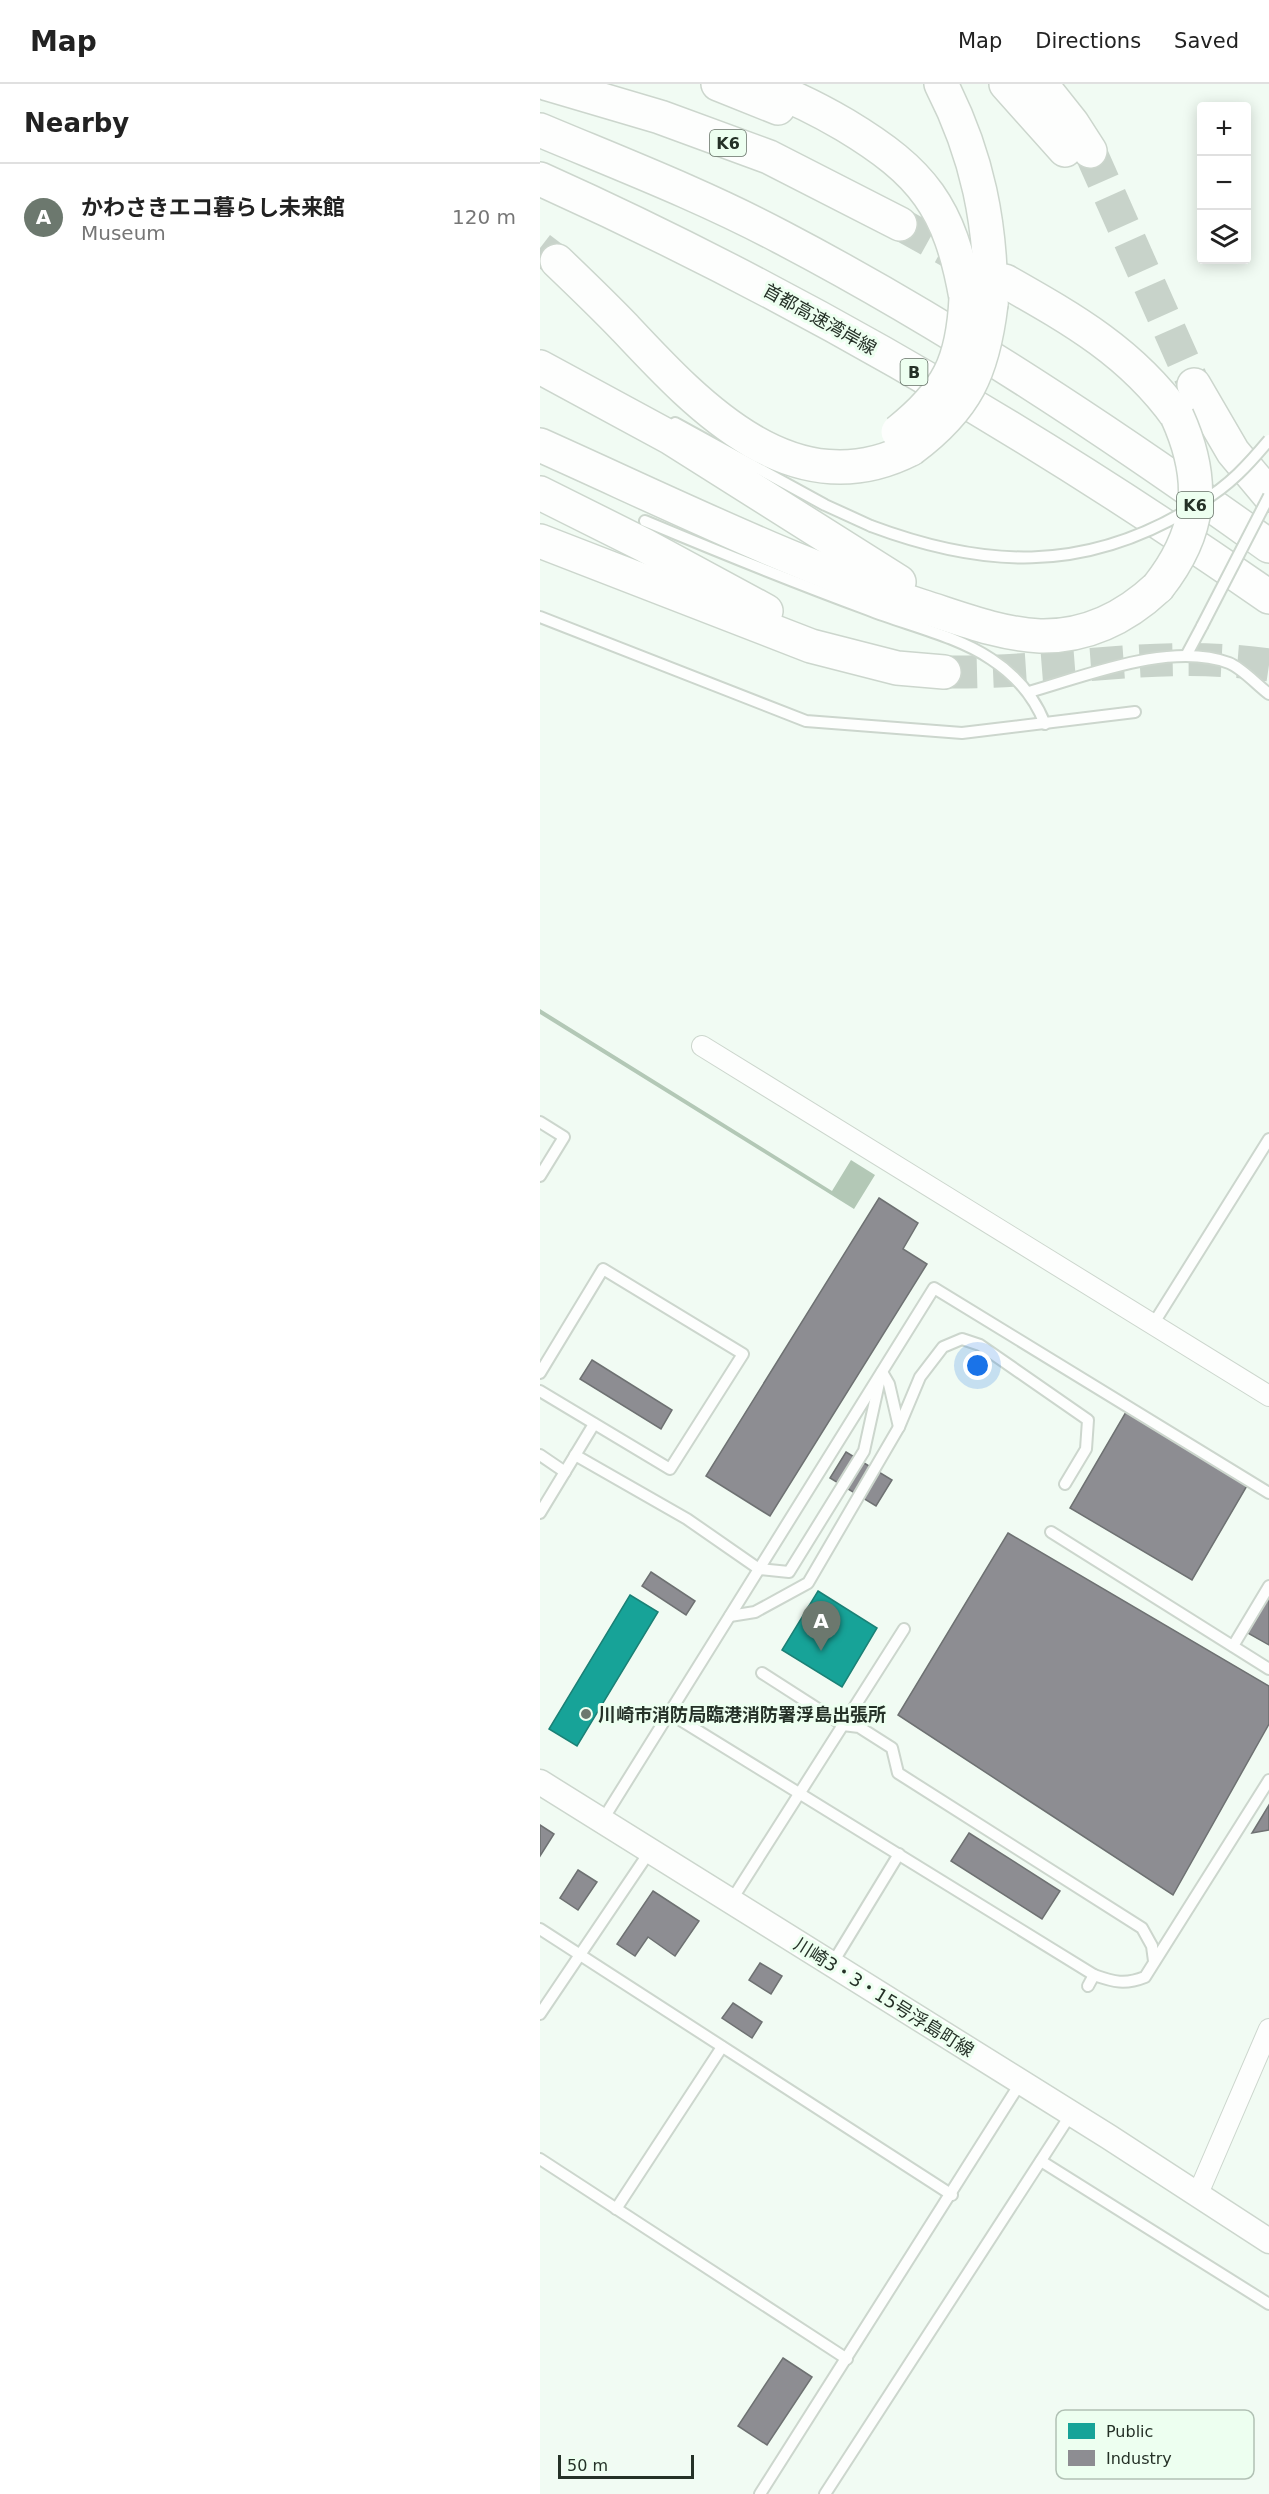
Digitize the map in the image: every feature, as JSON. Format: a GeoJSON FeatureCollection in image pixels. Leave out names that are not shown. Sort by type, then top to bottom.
{"type":"FeatureCollection","features":[{"type":"Feature","properties":{"kind":"highway","name":"K6"},"geometry":{"type":"LineString","coordinates":[[548,84],[660,117],[769,157],[900,224]]}},
{"type":"Feature","properties":{"kind":"highway"},"geometry":{"type":"LineString","coordinates":[[718,84],[774,106],[857,133]]}},
{"type":"Feature","properties":{"kind":"highway"},"geometry":{"type":"LineString","coordinates":[[758,84],[799,98],[903,164],[928,193],[952,242],[960,267],[987,294]]}},
{"type":"Feature","properties":{"kind":"highway"},"geometry":{"type":"LineString","coordinates":[[557,261],[704,407],[753,440],[789,449],[825,451],[904,440],[946,382],[987,294],[991,253],[985,208],[973,159],[941,84]]}},
{"type":"Feature","properties":{"kind":"highway"},"geometry":{"type":"LineString","coordinates":[[1006,84],[1078,151],[1072,123],[1041,84]]}},
{"type":"Feature","properties":{"kind":"highway"},"geometry":{"type":"LineString","coordinates":[[540,130],[666,182],[781,236],[934,323],[1086,420],[1269,546]]}},
{"type":"Feature","properties":{"kind":"highway","name":"首都高速湾岸線"},"geometry":{"type":"LineString","coordinates":[[540,179],[750,280],[907,368],[1061,459],[1269,597]]}},
{"type":"Feature","properties":{"kind":"highway","name":"K6"},"geometry":{"type":"LineString","coordinates":[[540,445],[728,530],[887,595],[1001,630],[1042,636],[1093,629],[1117,620],[1139,605],[1158,587],[1175,565],[1185,546],[1194,519],[1197,492],[1188,439],[1177,416],[1144,374],[1112,347],[1065,315],[987,294]]}},
{"type":"Feature","properties":{"kind":"highway"},"geometry":{"type":"LineString","coordinates":[[547,371],[671,438],[902,583],[1001,630]]}},
{"type":"Feature","properties":{"kind":"highway"},"geometry":{"type":"LineString","coordinates":[[1194,385],[1233,452],[1269,496]]}},
{"type":"Feature","properties":{"kind":"highway"},"geometry":{"type":"LineString","coordinates":[[540,493],[644,545],[823,641],[853,654],[897,668]]}},
{"type":"Feature","properties":{"kind":"highway"},"geometry":{"type":"LineString","coordinates":[[540,541],[836,654],[897,668],[944,672]]}},
{"type":"Feature","properties":{"kind":"street"},"geometry":{"type":"LineString","coordinates":[[702,1046],[1152,1326],[1269,1396]]}},
{"type":"Feature","properties":{"kind":"street","name":"川崎3・3・15号浮島町線"},"geometry":{"type":"LineString","coordinates":[[540,1782],[1072,2113],[1269,2241]]}},
{"type":"Feature","properties":{"kind":"street"},"geometry":{"type":"LineString","coordinates":[[1197,2196],[1269,2029]]}},
{"type":"Feature","properties":{"kind":"lane"},"geometry":{"type":"LineString","coordinates":[[547,371],[651,414]]}},
{"type":"Feature","properties":{"kind":"lane"},"geometry":{"type":"LineString","coordinates":[[662,418],[684,427],[825,505],[871,526],[928,546],[983,557],[1036,558],[1067,555],[1128,538],[1184,513],[1219,492],[1242,471],[1269,440]]}},
{"type":"Feature","properties":{"kind":"lane"},"geometry":{"type":"LineString","coordinates":[[1186,656],[1269,496]]}},
{"type":"Feature","properties":{"kind":"lane"},"geometry":{"type":"LineString","coordinates":[[645,521],[788,580],[962,644],[989,658],[1014,676],[1029,692],[1046,724]]}},
{"type":"Feature","properties":{"kind":"lane"},"geometry":{"type":"LineString","coordinates":[[540,618],[806,721],[962,733],[1135,712]]}},
{"type":"Feature","properties":{"kind":"lane"},"geometry":{"type":"LineString","coordinates":[[1029,692],[1157,657],[1186,656],[1229,663],[1269,694]]}},
{"type":"Feature","properties":{"kind":"lane"},"geometry":{"type":"LineString","coordinates":[[540,1122],[564,1137],[540,1176]]}},
{"type":"Feature","properties":{"kind":"lane"},"geometry":{"type":"LineString","coordinates":[[1152,1326],[1269,1139]]}},
{"type":"Feature","properties":{"kind":"lane"},"geometry":{"type":"LineString","coordinates":[[540,1373],[603,1269],[743,1354],[670,1470],[540,1391]]}},
{"type":"Feature","properties":{"kind":"lane"},"geometry":{"type":"LineString","coordinates":[[602,1821],[934,1288],[1269,1493]]}},
{"type":"Feature","properties":{"kind":"lane"},"geometry":{"type":"LineString","coordinates":[[730,1616],[755,1612],[808,1583],[899,1427],[920,1377],[943,1347],[962,1339],[980,1345],[1088,1420],[1086,1449],[1065,1484]]}},
{"type":"Feature","properties":{"kind":"lane"},"geometry":{"type":"LineString","coordinates":[[882,1372],[889,1384],[899,1427]]}},
{"type":"Feature","properties":{"kind":"lane"},"geometry":{"type":"LineString","coordinates":[[575,1455],[687,1519],[759,1569],[789,1572],[864,1450],[882,1372]]}},
{"type":"Feature","properties":{"kind":"lane"},"geometry":{"type":"LineString","coordinates":[[540,1513],[594,1424]]}},
{"type":"Feature","properties":{"kind":"lane"},"geometry":{"type":"LineString","coordinates":[[540,1455],[565,1472]]}},
{"type":"Feature","properties":{"kind":"lane"},"geometry":{"type":"LineString","coordinates":[[1051,1532],[1269,1670]]}},
{"type":"Feature","properties":{"kind":"lane"},"geometry":{"type":"LineString","coordinates":[[1233,1647],[1269,1586]]}},
{"type":"Feature","properties":{"kind":"lane"},"geometry":{"type":"LineString","coordinates":[[731,1901],[904,1629]]}},
{"type":"Feature","properties":{"kind":"lane"},"geometry":{"type":"LineString","coordinates":[[762,1673],[843,1725],[859,1727],[892,1748],[898,1773],[1142,1928],[1152,1946],[1154,1961]]}},
{"type":"Feature","properties":{"kind":"lane"},"geometry":{"type":"LineString","coordinates":[[669,1713],[1094,1975],[1118,1983],[1130,1983],[1145,1977],[1269,1780]]}},
{"type":"Feature","properties":{"kind":"lane"},"geometry":{"type":"LineString","coordinates":[[540,2014],[650,1851]]}},
{"type":"Feature","properties":{"kind":"lane"},"geometry":{"type":"LineString","coordinates":[[832,1964],[898,1854]]}},
{"type":"Feature","properties":{"kind":"lane"},"geometry":{"type":"LineString","coordinates":[[540,1929],[952,2195]]}},
{"type":"Feature","properties":{"kind":"lane"},"geometry":{"type":"LineString","coordinates":[[1088,1986],[1094,1975]]}},
{"type":"Feature","properties":{"kind":"lane"},"geometry":{"type":"LineString","coordinates":[[616,2209],[722,2046]]}},
{"type":"Feature","properties":{"kind":"lane"},"geometry":{"type":"LineString","coordinates":[[760,2494],[952,2195],[1021,2082]]}},
{"type":"Feature","properties":{"kind":"lane"},"geometry":{"type":"LineString","coordinates":[[825,2494],[1072,2113]]}},
{"type":"Feature","properties":{"kind":"lane"},"geometry":{"type":"LineString","coordinates":[[540,2159],[847,2359]]}},
{"type":"Feature","properties":{"kind":"lane"},"geometry":{"type":"LineString","coordinates":[[1041,2161],[1269,2304]]}},
{"type":"Feature","properties":{"kind":"shaded area"},"geometry":{"type":"Polygon","coordinates":[[[540,1009],[832,1191],[851,1160],[875,1175],[854,1209],[540,1014],[540,1009]]]}},
{"type":"Feature","properties":{"kind":"building: Public"},"geometry":{"type":"Polygon","coordinates":[[[818,1591],[877,1628],[842,1687],[782,1650],[818,1591]]]}},
{"type":"Feature","properties":{"kind":"building: Public"},"geometry":{"type":"Polygon","coordinates":[[[630,1595],[658,1612],[577,1746],[549,1729],[630,1595]]]}},
{"type":"Feature","properties":{"kind":"building: Industry"},"geometry":{"type":"Polygon","coordinates":[[[879,1198],[918,1223],[903,1249],[927,1264],[770,1516],[706,1476],[879,1198]]]}},
{"type":"Feature","properties":{"kind":"building: Industry"},"geometry":{"type":"Polygon","coordinates":[[[592,1360],[672,1410],[661,1429],[580,1379],[592,1360]]]}},
{"type":"Feature","properties":{"kind":"building: Industry"},"geometry":{"type":"Polygon","coordinates":[[[1126,1412],[1248,1484],[1192,1580],[1070,1508],[1126,1412]]]}},
{"type":"Feature","properties":{"kind":"building: Industry"},"geometry":{"type":"Polygon","coordinates":[[[846,1452],[892,1480],[876,1506],[830,1478],[846,1452]]]}},
{"type":"Feature","properties":{"kind":"building: Industry"},"geometry":{"type":"Polygon","coordinates":[[[1008,1533],[1269,1686],[1269,1724],[1173,1895],[898,1715],[1008,1533]]]}},
{"type":"Feature","properties":{"kind":"building: Industry"},"geometry":{"type":"Polygon","coordinates":[[[651,1572],[695,1601],[686,1615],[642,1586],[651,1572]]]}},
{"type":"Feature","properties":{"kind":"building: Industry"},"geometry":{"type":"Polygon","coordinates":[[[1269,1593],[1269,1645],[1246,1632],[1269,1593]]]}},
{"type":"Feature","properties":{"kind":"building: Industry"},"geometry":{"type":"Polygon","coordinates":[[[1269,1805],[1269,1830],[1252,1833],[1269,1805]]]}},
{"type":"Feature","properties":{"kind":"building: Industry"},"geometry":{"type":"Polygon","coordinates":[[[540,1825],[554,1834],[540,1856],[540,1825]]]}},
{"type":"Feature","properties":{"kind":"building: Industry"},"geometry":{"type":"Polygon","coordinates":[[[969,1833],[1060,1891],[1042,1919],[951,1861],[969,1833]]]}},
{"type":"Feature","properties":{"kind":"building: Industry"},"geometry":{"type":"Polygon","coordinates":[[[578,1870],[597,1882],[578,1910],[560,1898],[578,1870]]]}},
{"type":"Feature","properties":{"kind":"building: Industry"},"geometry":{"type":"Polygon","coordinates":[[[653,1891],[699,1921],[675,1956],[648,1937],[635,1956],[617,1944],[653,1891]]]}},
{"type":"Feature","properties":{"kind":"building: Industry"},"geometry":{"type":"Polygon","coordinates":[[[760,1963],[782,1976],[771,1994],[749,1980],[760,1963]]]}},
{"type":"Feature","properties":{"kind":"building: Industry"},"geometry":{"type":"Polygon","coordinates":[[[733,2003],[762,2022],[752,2038],[722,2018],[733,2003]]]}},
{"type":"Feature","properties":{"kind":"building: Industry"},"geometry":{"type":"Polygon","coordinates":[[[783,2358],[812,2377],[767,2445],[738,2426],[783,2358]]]}},
{"type":"Feature","properties":{"kind":"tunnel"},"geometry":{"type":"LineString","coordinates":[[1090,151],[1194,385]]}},
{"type":"Feature","properties":{"kind":"tunnel"},"geometry":{"type":"LineString","coordinates":[[900,224],[974,265]]}},
{"type":"Feature","properties":{"kind":"tunnel"},"geometry":{"type":"LineString","coordinates":[[540,248],[557,261]]}},
{"type":"Feature","properties":{"kind":"tunnel"},"geometry":{"type":"LineString","coordinates":[[944,672],[985,672],[1188,660],[1269,665]]}},
{"type":"Feature","properties":{"kind":"place","name":"かわさきエコ暮らし未来館"},"geometry":{"type":"Point","coordinates":[821,1651]}},
{"type":"Feature","properties":{"kind":"place","name":"川崎市消防局臨港消防署浮島出張所"},"geometry":{"type":"Point","coordinates":[586,1714]}}]}
